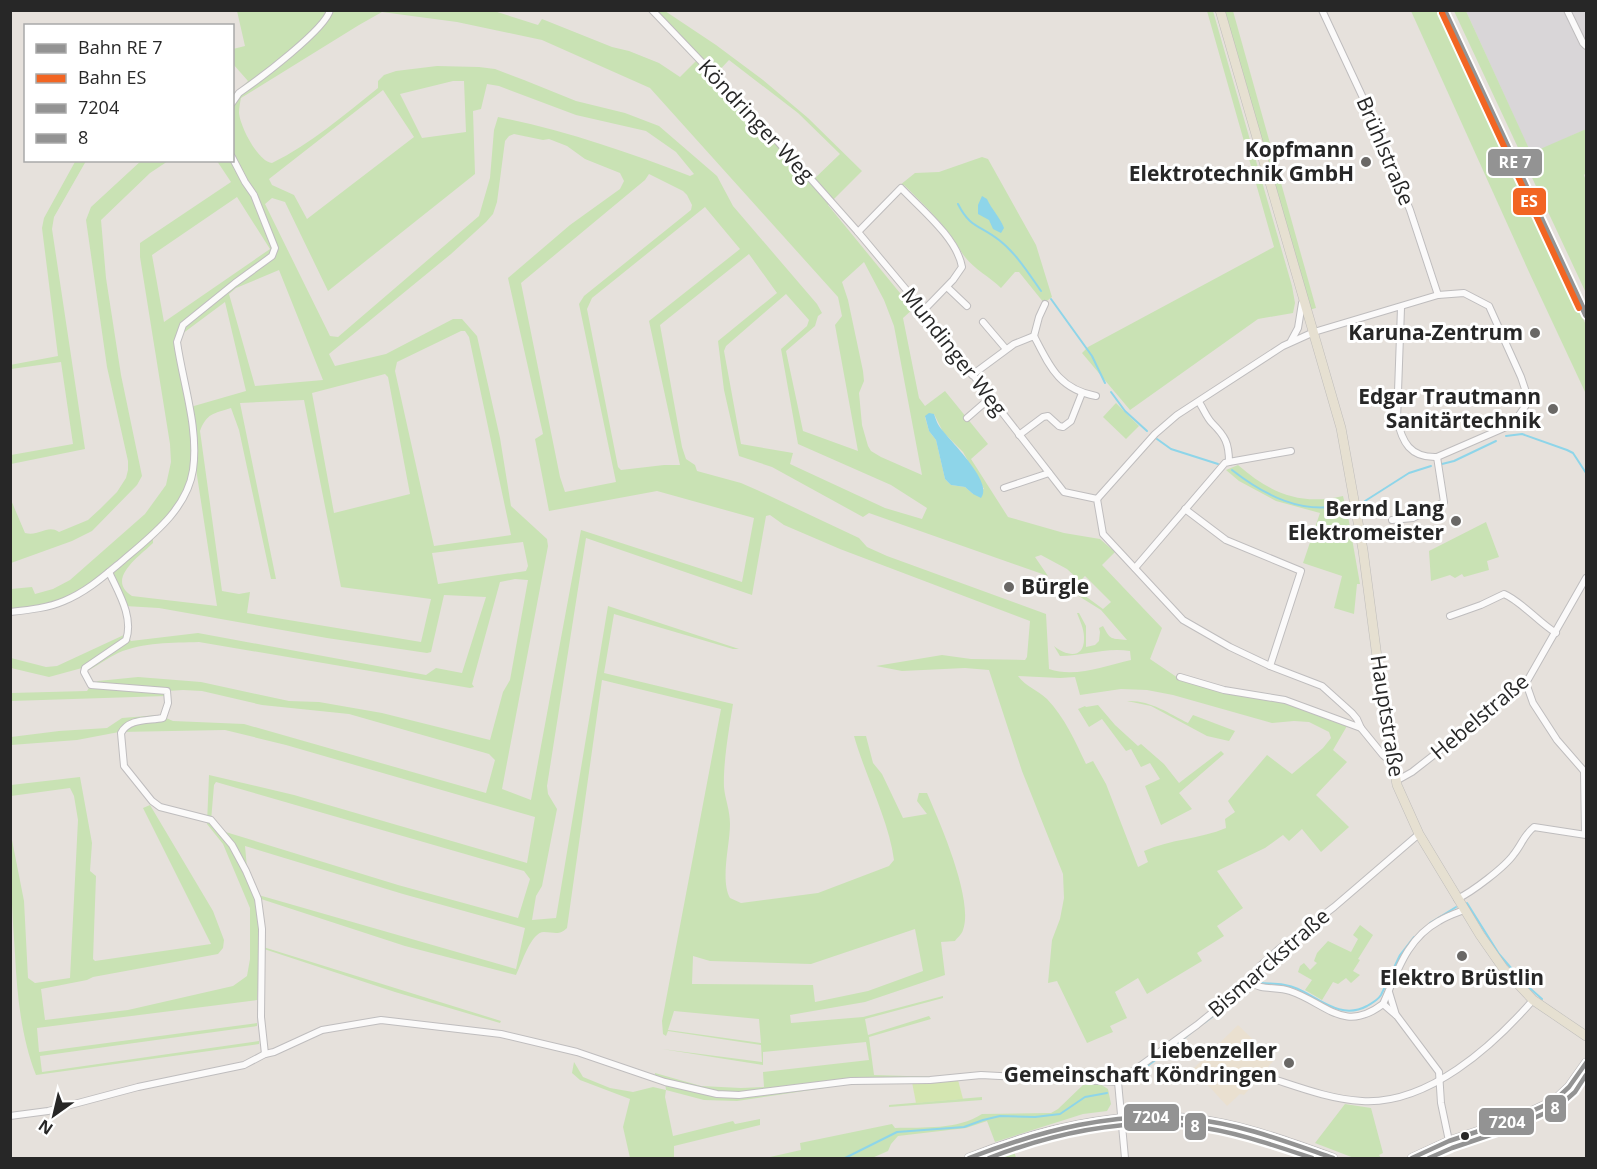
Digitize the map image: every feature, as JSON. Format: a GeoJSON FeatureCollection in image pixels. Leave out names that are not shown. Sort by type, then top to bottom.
{"type":"FeatureCollection","features":[{"type":"Feature","properties":{"kind":"main road","name":"Hauptstraße"},"geometry":{"type":"LineString","coordinates":[[1220,10],[1341,428],[1363,550],[1392,763],[1406,809],[1457,899],[1503,968],[1533,1000],[1587,1036]]}},
{"type":"Feature","properties":{"kind":"street"},"geometry":{"type":"LineString","coordinates":[[234,100],[239,93],[314,34],[329,18],[330,10]]}},
{"type":"Feature","properties":{"kind":"street","name":"Köndringer Weg"},"geometry":{"type":"LineString","coordinates":[[652,10],[779,143],[858,232]]}},
{"type":"Feature","properties":{"kind":"street","name":"Brühlstraße"},"geometry":{"type":"LineString","coordinates":[[1322,10],[1371,115],[1410,210],[1438,295]]}},
{"type":"Feature","properties":{"kind":"street"},"geometry":{"type":"LineString","coordinates":[[1568,10],[1583,43],[1587,46]]}},
{"type":"Feature","properties":{"kind":"street"},"geometry":{"type":"LineString","coordinates":[[10,612],[64,601],[95,584],[154,534],[181,502],[193,470],[194,451],[190,412],[177,342],[179,332],[183,325],[272,256],[275,248],[254,195],[234,161]]}},
{"type":"Feature","properties":{"kind":"street"},"geometry":{"type":"LineString","coordinates":[[858,232],[901,188],[944,232],[961,258],[963,267],[923,311]]}},
{"type":"Feature","properties":{"kind":"street","name":"Mundinger Weg"},"geometry":{"type":"LineString","coordinates":[[858,232],[923,311],[1064,492],[1097,499]]}},
{"type":"Feature","properties":{"kind":"street"},"geometry":{"type":"LineString","coordinates":[[946,286],[968,306]]}},
{"type":"Feature","properties":{"kind":"street"},"geometry":{"type":"LineString","coordinates":[[1291,342],[1302,314],[1302,292]]}},
{"type":"Feature","properties":{"kind":"street"},"geometry":{"type":"LineString","coordinates":[[1392,763],[1361,728],[1352,712],[1322,686],[1269,666],[1183,620],[1103,534],[1097,499],[1155,434],[1178,415],[1291,342],[1314,332],[1401,308],[1438,295],[1464,293],[1489,306],[1521,377],[1527,396],[1526,405],[1513,424],[1437,457],[1416,453],[1406,445],[1401,437],[1397,419],[1401,308]]}},
{"type":"Feature","properties":{"kind":"street"},"geometry":{"type":"LineString","coordinates":[[1045,304],[1034,336],[1051,369],[1069,387],[1096,396]]}},
{"type":"Feature","properties":{"kind":"street"},"geometry":{"type":"LineString","coordinates":[[983,322],[1006,349]]}},
{"type":"Feature","properties":{"kind":"street"},"geometry":{"type":"LineString","coordinates":[[972,375],[1006,349],[1034,336]]}},
{"type":"Feature","properties":{"kind":"street"},"geometry":{"type":"LineString","coordinates":[[1019,435],[1043,417],[1048,416],[1063,427],[1071,420],[1082,393]]}},
{"type":"Feature","properties":{"kind":"street"},"geometry":{"type":"LineString","coordinates":[[967,418],[990,398]]}},
{"type":"Feature","properties":{"kind":"street"},"geometry":{"type":"LineString","coordinates":[[1199,402],[1213,424],[1218,426],[1225,436],[1229,462]]}},
{"type":"Feature","properties":{"kind":"street"},"geometry":{"type":"LineString","coordinates":[[1135,568],[1225,463],[1291,451]]}},
{"type":"Feature","properties":{"kind":"street"},"geometry":{"type":"LineString","coordinates":[[1392,520],[1413,518],[1444,502],[1437,457]]}},
{"type":"Feature","properties":{"kind":"street"},"geometry":{"type":"LineString","coordinates":[[1004,488],[1049,473]]}},
{"type":"Feature","properties":{"kind":"street"},"geometry":{"type":"LineString","coordinates":[[1185,509],[1226,540],[1301,571],[1269,666]]}},
{"type":"Feature","properties":{"kind":"street"},"geometry":{"type":"LineString","coordinates":[[109,572],[125,608],[129,632],[126,640],[85,668],[84,672],[91,685],[167,691],[168,703],[163,718],[138,721],[123,729],[121,733],[124,766],[152,801],[160,807],[211,820],[232,845],[246,872],[258,899],[262,929],[261,1017],[265,1054]]}},
{"type":"Feature","properties":{"kind":"street","name":"Hebelstraße"},"geometry":{"type":"LineString","coordinates":[[1396,781],[1412,772],[1526,683],[1587,578]]}},
{"type":"Feature","properties":{"kind":"street"},"geometry":{"type":"LineString","coordinates":[[1450,616],[1481,606],[1504,594],[1511,597],[1556,633]]}},
{"type":"Feature","properties":{"kind":"street"},"geometry":{"type":"LineString","coordinates":[[1180,677],[1224,690],[1285,700],[1361,728]]}},
{"type":"Feature","properties":{"kind":"street"},"geometry":{"type":"LineString","coordinates":[[1457,899],[1514,855],[1526,834],[1534,827],[1569,834],[1586,834],[1585,771],[1557,740],[1533,704],[1526,683]]}},
{"type":"Feature","properties":{"kind":"street","name":"Bismarckstraße"},"geometry":{"type":"LineString","coordinates":[[1118,1082],[1197,1025],[1250,982],[1260,966],[1279,949],[1334,907],[1419,834]]}},
{"type":"Feature","properties":{"kind":"street"},"geometry":{"type":"LineString","coordinates":[[1250,982],[1263,987],[1288,990],[1320,1007],[1354,1018],[1383,1004],[1403,957],[1412,944],[1438,921],[1464,910]]}},
{"type":"Feature","properties":{"kind":"street"},"geometry":{"type":"LineString","coordinates":[[1389,992],[1396,1016]]}},
{"type":"Feature","properties":{"kind":"street"},"geometry":{"type":"LineString","coordinates":[[1264,1076],[1321,1094],[1361,1101],[1377,1101],[1395,1097],[1439,1082],[1474,1058],[1506,1030],[1533,1000]]}},
{"type":"Feature","properties":{"kind":"street"},"geometry":{"type":"LineString","coordinates":[[1383,1004],[1396,1016],[1439,1072],[1449,1141]]}},
{"type":"Feature","properties":{"kind":"street"},"geometry":{"type":"LineString","coordinates":[[10,1116],[48,1111],[138,1087],[244,1065],[322,1030],[381,1020],[501,1034],[577,1052],[665,1082],[717,1094],[739,1095],[851,1081],[930,1080],[981,1075],[1118,1082],[1125,1158]]}},
{"type":"Feature","properties":{"kind":"street"},"geometry":{"type":"LineString","coordinates":[[1412,1158],[1449,1141],[1515,1119],[1554,1101],[1569,1087],[1587,1063]]}},
{"type":"Feature","properties":{"kind":"street"},"geometry":{"type":"LineString","coordinates":[[969,1158],[1028,1137],[1084,1124],[1121,1119],[1176,1118],[1222,1123],[1251,1130],[1333,1158]]}},
{"type":"Feature","properties":{"kind":"shaded area"},"geometry":{"type":"Polygon","coordinates":[[[1466,11],[1586,11],[1586,129],[1531,154],[1466,11]]]}},
{"type":"Feature","properties":{"kind":"shaded area"},"geometry":{"type":"Polygon","coordinates":[[[1238,1025],[1274,1060],[1244,1095],[1240,1094],[1227,1106],[1193,1069],[1238,1025]]]}},
{"type":"Feature","properties":{"kind":"green space"},"geometry":{"type":"Polygon","coordinates":[[[237,11],[494,11],[538,25],[542,19],[659,63],[680,77],[698,59],[652,11],[665,11],[716,45],[808,118],[862,171],[828,205],[913,309],[903,318],[919,398],[925,406],[945,391],[988,444],[971,459],[1008,517],[1064,533],[1100,539],[1115,552],[1102,565],[1162,628],[1150,659],[1181,680],[1223,692],[1283,702],[1347,726],[1333,750],[1347,762],[1316,795],[1349,827],[1321,852],[1302,829],[1289,841],[1283,835],[1265,848],[1217,871],[1243,908],[1217,926],[1224,936],[1197,953],[1202,961],[1147,994],[1138,978],[1115,992],[1127,1018],[1110,1026],[1113,1032],[1087,1043],[1057,981],[1048,983],[1052,940],[1060,919],[1064,898],[1063,874],[1022,771],[989,670],[965,668],[902,671],[876,666],[942,655],[971,659],[1025,660],[1030,621],[840,549],[784,525],[770,515],[766,516],[752,595],[586,538],[547,786],[548,794],[557,809],[542,886],[536,896],[532,920],[556,918],[608,606],[739,649],[614,614],[604,673],[733,704],[724,778],[730,824],[726,882],[730,898],[741,903],[818,893],[889,866],[894,860],[882,814],[854,736],[866,736],[873,763],[882,774],[903,818],[927,814],[917,801],[919,793],[927,793],[954,861],[964,900],[965,917],[962,931],[955,941],[941,942],[945,975],[865,1002],[790,1015],[791,1023],[863,1017],[943,996],[943,998],[865,1019],[868,1035],[929,1016],[931,1019],[869,1037],[874,1075],[939,1077],[851,1084],[737,1101],[704,1100],[666,1090],[665,1082],[655,1078],[655,1073],[701,1086],[764,1087],[763,1072],[869,1060],[866,1042],[763,1052],[763,1065],[662,1049],[762,1062],[761,1045],[668,1031],[666,1036],[663,1034],[662,1021],[721,709],[602,680],[567,928],[559,933],[539,933],[527,949],[516,975],[405,946],[258,898],[260,946],[501,1021],[500,1023],[395,992],[261,948],[257,1000],[37,1028],[39,1052],[257,1023],[257,1026],[40,1056],[42,1072],[259,1041],[259,1044],[36,1075],[23,1031],[19,1000],[12,907],[10,830],[24,901],[28,978],[35,983],[70,978],[78,820],[74,796],[70,788],[11,796],[11,785],[80,777],[92,843],[90,871],[96,876],[93,959],[95,961],[211,944],[143,808],[150,805],[213,911],[224,940],[223,948],[218,954],[41,989],[45,1020],[128,1010],[233,986],[247,976],[250,959],[250,908],[223,844],[207,824],[209,775],[294,795],[527,863],[535,817],[286,745],[225,730],[119,732],[77,740],[11,745],[11,737],[107,728],[122,718],[159,715],[173,721],[244,724],[486,793],[495,760],[489,754],[349,714],[262,705],[202,691],[183,690],[167,691],[166,696],[11,701],[11,693],[87,691],[98,681],[138,677],[201,682],[289,701],[319,702],[382,713],[490,740],[503,692],[510,680],[528,580],[515,579],[500,582],[472,684],[474,687],[470,688],[199,642],[158,644],[128,649],[89,670],[82,668],[49,677],[11,668],[11,658],[46,667],[57,666],[126,634],[131,641],[198,633],[426,675],[436,668],[462,673],[486,597],[444,595],[431,652],[427,653],[159,608],[125,606],[109,570],[94,583],[64,600],[11,611],[11,589],[32,587],[35,594],[53,589],[70,580],[145,514],[166,485],[171,462],[170,444],[140,257],[140,243],[231,182],[218,162],[234,162],[234,96],[248,81],[234,65],[234,49],[245,46],[237,11]],[[382,12],[241,98],[239,113],[246,134],[261,157],[272,163],[314,138],[340,119],[378,88],[378,81],[384,75],[396,71],[437,66],[495,69],[576,101],[625,113],[659,126],[717,176],[733,206],[817,304],[822,313],[818,316],[815,326],[786,351],[803,431],[858,451],[835,325],[842,316],[838,297],[650,88],[542,40],[457,22],[382,12]],[[729,60],[714,76],[813,180],[840,154],[798,113],[729,60]],[[453,81],[400,94],[422,138],[466,132],[464,81],[453,81]],[[487,84],[481,109],[473,111],[475,174],[328,291],[285,202],[272,198],[265,204],[330,336],[338,337],[479,216],[490,178],[494,130],[498,117],[571,135],[690,176],[694,174],[676,152],[646,131],[576,115],[499,86],[487,84]],[[383,90],[269,179],[272,185],[294,195],[307,219],[414,137],[383,90]],[[514,134],[505,141],[497,202],[493,214],[486,222],[451,254],[329,354],[335,366],[386,354],[453,319],[462,319],[477,336],[500,438],[511,506],[547,539],[548,546],[502,789],[531,800],[581,530],[742,582],[754,518],[657,491],[549,511],[535,439],[543,434],[508,278],[570,225],[620,189],[624,181],[620,173],[585,159],[567,146],[549,139],[543,140],[514,134]],[[649,174],[645,180],[521,283],[560,477],[565,492],[616,482],[579,304],[584,296],[691,210],[692,205],[683,191],[649,174]],[[237,197],[152,255],[164,322],[270,249],[237,197]],[[705,207],[592,298],[587,309],[618,467],[621,470],[680,465],[649,321],[740,249],[705,207]],[[749,254],[660,325],[686,459],[695,465],[697,471],[741,483],[757,490],[859,538],[867,547],[887,556],[1046,614],[1049,669],[1080,672],[1131,660],[1130,651],[1121,650],[1060,656],[1054,646],[1069,654],[1078,653],[1081,650],[1084,634],[1077,613],[1086,626],[1086,647],[1095,645],[1099,641],[1099,628],[1103,626],[1112,638],[1127,640],[1101,610],[1077,595],[1073,587],[1103,609],[1111,602],[1085,576],[1080,581],[1067,569],[1041,555],[1035,557],[1048,576],[869,513],[863,517],[772,467],[739,456],[724,390],[718,341],[777,293],[749,254]],[[864,262],[842,282],[864,381],[859,393],[862,425],[868,446],[871,451],[881,457],[922,475],[894,326],[884,300],[864,262]],[[279,270],[236,288],[229,294],[255,386],[323,380],[279,270]],[[786,294],[726,346],[724,351],[741,444],[793,453],[790,464],[885,508],[922,519],[927,508],[891,485],[798,444],[781,349],[807,326],[809,320],[786,294]],[[225,302],[182,334],[175,343],[187,408],[246,391],[225,302]],[[465,331],[397,362],[395,371],[434,546],[511,535],[469,337],[465,331]],[[385,374],[312,393],[334,513],[410,494],[388,377],[385,374]],[[304,400],[240,403],[276,579],[271,579],[239,430],[231,408],[208,417],[200,431],[222,591],[239,594],[250,592],[247,613],[421,642],[431,599],[341,587],[304,400]],[[934,414],[925,417],[929,431],[936,440],[945,479],[951,485],[965,487],[973,494],[984,489],[963,452],[943,432],[934,414]],[[192,469],[180,502],[153,533],[153,543],[123,575],[122,582],[125,589],[132,596],[217,606],[196,469],[192,469]],[[523,542],[432,553],[438,584],[526,571],[528,566],[523,542]],[[1018,676],[1047,699],[1059,714],[1086,764],[1093,761],[1106,784],[1138,867],[1148,862],[1144,851],[1226,828],[1225,819],[1235,812],[1228,801],[1267,755],[1292,774],[1323,748],[1331,738],[1329,732],[1309,722],[1272,723],[1173,695],[1147,690],[1121,689],[1080,695],[1075,677],[1018,676]],[[216,782],[211,821],[219,830],[398,885],[518,918],[530,879],[524,871],[216,782]],[[245,846],[247,868],[255,894],[516,969],[525,928],[245,846]],[[915,929],[811,964],[710,961],[693,956],[692,984],[813,985],[815,1002],[868,991],[923,971],[915,929]],[[674,1011],[668,1030],[761,1043],[759,1019],[674,1011]]]}},
{"type":"Feature","properties":{"kind":"green space"},"geometry":{"type":"Polygon","coordinates":[[[1207,11],[1213,11],[1295,303],[1293,313],[1258,319],[1130,410],[1082,353],[1088,347],[1274,247],[1207,11]]]}},
{"type":"Feature","properties":{"kind":"green space"},"geometry":{"type":"Polygon","coordinates":[[[1223,11],[1233,11],[1316,308],[1309,310],[1223,11]]]}},
{"type":"Feature","properties":{"kind":"green space"},"geometry":{"type":"Polygon","coordinates":[[[1411,11],[1440,11],[1586,325],[1586,394],[1529,272],[1411,11]]]}},
{"type":"Feature","properties":{"kind":"green space"},"geometry":{"type":"Polygon","coordinates":[[[1454,11],[1466,11],[1531,153],[1586,129],[1586,173],[1584,175],[1586,181],[1586,293],[1454,11]]]}},
{"type":"Feature","properties":{"kind":"green space"},"geometry":{"type":"Polygon","coordinates":[[[982,157],[988,159],[1036,245],[1052,297],[1044,303],[1019,272],[1015,272],[1001,288],[977,269],[935,217],[904,185],[900,185],[915,173],[939,172],[982,157]]]}},
{"type":"Feature","properties":{"kind":"green space"},"geometry":{"type":"Polygon","coordinates":[[[75,162],[85,162],[54,217],[52,229],[85,449],[11,464],[11,455],[73,444],[61,362],[11,369],[10,365],[58,356],[42,228],[44,218],[75,162]]]}},
{"type":"Feature","properties":{"kind":"green space"},"geometry":{"type":"Polygon","coordinates":[[[140,162],[166,162],[150,173],[101,220],[106,278],[121,375],[142,476],[137,485],[92,531],[72,541],[11,563],[11,500],[25,533],[51,529],[59,532],[88,520],[117,492],[128,470],[107,367],[86,220],[91,207],[140,162]]]}},
{"type":"Feature","properties":{"kind":"green space"},"geometry":{"type":"Polygon","coordinates":[[[1116,403],[1139,426],[1126,439],[1103,417],[1116,403]]]}},
{"type":"Feature","properties":{"kind":"green space"},"geometry":{"type":"Polygon","coordinates":[[[1238,465],[1262,483],[1286,495],[1313,499],[1343,496],[1360,584],[1357,584],[1354,614],[1334,608],[1342,576],[1303,563],[1320,513],[1276,501],[1239,481],[1226,470],[1238,465]]]}},
{"type":"Feature","properties":{"kind":"green space"},"geometry":{"type":"Polygon","coordinates":[[[1486,522],[1499,557],[1487,561],[1489,570],[1464,577],[1462,574],[1455,578],[1450,575],[1431,581],[1429,551],[1486,522]]]}},
{"type":"Feature","properties":{"kind":"green space"},"geometry":{"type":"Polygon","coordinates":[[[1127,701],[1151,705],[1188,723],[1193,715],[1235,731],[1229,741],[1207,736],[1151,706],[1127,701]]]}},
{"type":"Feature","properties":{"kind":"green space"},"geometry":{"type":"Polygon","coordinates":[[[1098,705],[1138,746],[1141,744],[1164,764],[1179,783],[1221,751],[1224,754],[1179,793],[1192,809],[1161,825],[1145,786],[1160,779],[1150,763],[1141,767],[1131,749],[1126,751],[1102,719],[1089,727],[1078,709],[1098,705]]]}},
{"type":"Feature","properties":{"kind":"green space"},"geometry":{"type":"Polygon","coordinates":[[[1360,925],[1373,935],[1353,971],[1360,975],[1351,983],[1346,978],[1338,984],[1333,982],[1322,1000],[1305,990],[1312,980],[1298,972],[1300,966],[1304,963],[1310,970],[1317,963],[1314,961],[1317,953],[1328,941],[1351,952],[1358,939],[1353,935],[1360,925]]]}},
{"type":"Feature","properties":{"kind":"green space"},"geometry":{"type":"Polygon","coordinates":[[[574,1062],[583,1077],[610,1088],[633,1092],[653,1087],[666,1090],[665,1097],[673,1136],[733,1121],[735,1124],[760,1119],[760,1125],[674,1146],[674,1158],[630,1158],[623,1127],[630,1099],[580,1080],[572,1073],[574,1062]]]}},
{"type":"Feature","properties":{"kind":"green space"},"geometry":{"type":"Polygon","coordinates":[[[958,1080],[963,1099],[916,1103],[912,1082],[958,1080]]]}},
{"type":"Feature","properties":{"kind":"green space"},"geometry":{"type":"Polygon","coordinates":[[[1100,1084],[1108,1089],[1111,1104],[1107,1111],[1083,1114],[995,1142],[987,1121],[966,1128],[898,1136],[888,1151],[872,1158],[770,1157],[801,1150],[800,1143],[892,1124],[895,1128],[940,1127],[962,1123],[982,1114],[1051,1113],[1083,1085],[1100,1084]]]}},
{"type":"Feature","properties":{"kind":"green space"},"geometry":{"type":"Polygon","coordinates":[[[982,1097],[982,1100],[889,1107],[889,1105],[982,1097]]]}},
{"type":"Feature","properties":{"kind":"green space"},"geometry":{"type":"Polygon","coordinates":[[[1345,1104],[1371,1108],[1383,1153],[1379,1155],[1381,1158],[1354,1158],[1315,1143],[1345,1104]]]}},
{"type":"Feature","properties":{"kind":"green space"},"geometry":{"type":"Polygon","coordinates":[[[1013,1147],[1016,1158],[982,1158],[1013,1147]]]}},
{"type":"Feature","properties":{"kind":"water"},"geometry":{"type":"Polygon","coordinates":[[[982,196],[987,199],[1002,224],[1004,228],[1001,233],[993,229],[989,220],[978,214],[978,205],[982,196]]]}},
{"type":"Feature","properties":{"kind":"water"},"geometry":{"type":"Polygon","coordinates":[[[929,413],[934,414],[940,427],[977,473],[982,483],[981,498],[965,487],[951,485],[945,479],[936,440],[929,431],[925,416],[929,413]]]}},
{"type":"Feature","properties":{"kind":"waterway"},"geometry":{"type":"LineString","coordinates":[[958,204],[971,222],[999,240],[1011,251],[1041,291]]}},
{"type":"Feature","properties":{"kind":"waterway"},"geometry":{"type":"LineString","coordinates":[[1051,299],[1092,356],[1105,383]]}},
{"type":"Feature","properties":{"kind":"waterway"},"geometry":{"type":"LineString","coordinates":[[1111,392],[1125,411],[1147,431]]}},
{"type":"Feature","properties":{"kind":"waterway"},"geometry":{"type":"LineString","coordinates":[[1506,436],[1522,434],[1567,450],[1573,453],[1586,473]]}},
{"type":"Feature","properties":{"kind":"waterway"},"geometry":{"type":"LineString","coordinates":[[1157,439],[1171,449],[1218,464]]}},
{"type":"Feature","properties":{"kind":"waterway"},"geometry":{"type":"LineString","coordinates":[[1442,464],[1454,461],[1496,441]]}},
{"type":"Feature","properties":{"kind":"waterway"},"geometry":{"type":"LineString","coordinates":[[1365,501],[1409,473],[1431,466]]}},
{"type":"Feature","properties":{"kind":"waterway"},"geometry":{"type":"LineString","coordinates":[[1232,470],[1270,495],[1284,501],[1313,507],[1343,505]]}},
{"type":"Feature","properties":{"kind":"waterway"},"geometry":{"type":"LineString","coordinates":[[1467,903],[1499,954],[1524,983],[1542,999]]}},
{"type":"Feature","properties":{"kind":"waterway"},"geometry":{"type":"LineString","coordinates":[[1430,923],[1456,907]]}},
{"type":"Feature","properties":{"kind":"waterway"},"geometry":{"type":"LineString","coordinates":[[1261,983],[1289,986],[1331,1007],[1348,1011],[1357,1010],[1367,1006],[1381,995],[1400,955],[1414,937]]}},
{"type":"Feature","properties":{"kind":"waterway"},"geometry":{"type":"LineString","coordinates":[[1204,1023],[1250,988]]}},
{"type":"Feature","properties":{"kind":"waterway"},"geometry":{"type":"LineString","coordinates":[[1167,1052],[1193,1031]]}},
{"type":"Feature","properties":{"kind":"waterway"},"geometry":{"type":"LineString","coordinates":[[1129,1082],[1132,1077],[1161,1056]]}},
{"type":"Feature","properties":{"kind":"waterway"},"geometry":{"type":"LineString","coordinates":[[845,1158],[897,1132],[964,1127],[1000,1116],[1035,1117],[1060,1114],[1085,1097],[1107,1093]]}},
{"type":"Feature","properties":{"kind":"transit line"},"geometry":{"type":"LineString","coordinates":[[1444,10],[1586,315]]}},
{"type":"Feature","properties":{"kind":"transit line","name":"7204"},"geometry":{"type":"LineString","coordinates":[[1412,1158],[1449,1141],[1515,1119],[1554,1101],[1569,1087],[1586,1063]]}},
{"type":"Feature","properties":{"kind":"transit line","name":"8"},"geometry":{"type":"LineString","coordinates":[[1429,1158],[1517,1126],[1558,1107],[1575,1092],[1586,1075]]}},
{"type":"Feature","properties":{"kind":"transit line","name":"7204"},"geometry":{"type":"LineString","coordinates":[[969,1158],[1023,1139],[1079,1125],[1107,1120],[1164,1117],[1228,1125],[1264,1134],[1333,1158]]}},
{"type":"Feature","properties":{"kind":"transit line","name":"8"},"geometry":{"type":"LineString","coordinates":[[989,1158],[1063,1135],[1140,1124],[1192,1126],[1223,1131],[1312,1158]]}},
{"type":"Feature","properties":{"kind":"rail line","name":"ES"},"geometry":{"type":"LineString","coordinates":[[1442,13],[1579,308]]}},
{"type":"Feature","properties":{"kind":"place","name":"Kopfmann Elektrotechnik GmbH"},"geometry":{"type":"Point","coordinates":[1366,162]}},
{"type":"Feature","properties":{"kind":"place","name":"Karuna-Zentrum"},"geometry":{"type":"Point","coordinates":[1535,333]}},
{"type":"Feature","properties":{"kind":"place","name":"Edgar Trautmann Sanitärtechnik"},"geometry":{"type":"Point","coordinates":[1553,409]}},
{"type":"Feature","properties":{"kind":"place","name":"Bernd Lang Elektromeister"},"geometry":{"type":"Point","coordinates":[1456,521]}},
{"type":"Feature","properties":{"kind":"place","name":"Bürgle"},"geometry":{"type":"Point","coordinates":[1009,587]}},
{"type":"Feature","properties":{"kind":"place","name":"Elektro Brüstlin"},"geometry":{"type":"Point","coordinates":[1462,956]}},
{"type":"Feature","properties":{"kind":"place","name":"Liebenzeller Gemeinschaft Köndringen"},"geometry":{"type":"Point","coordinates":[1289,1063]}}]}
